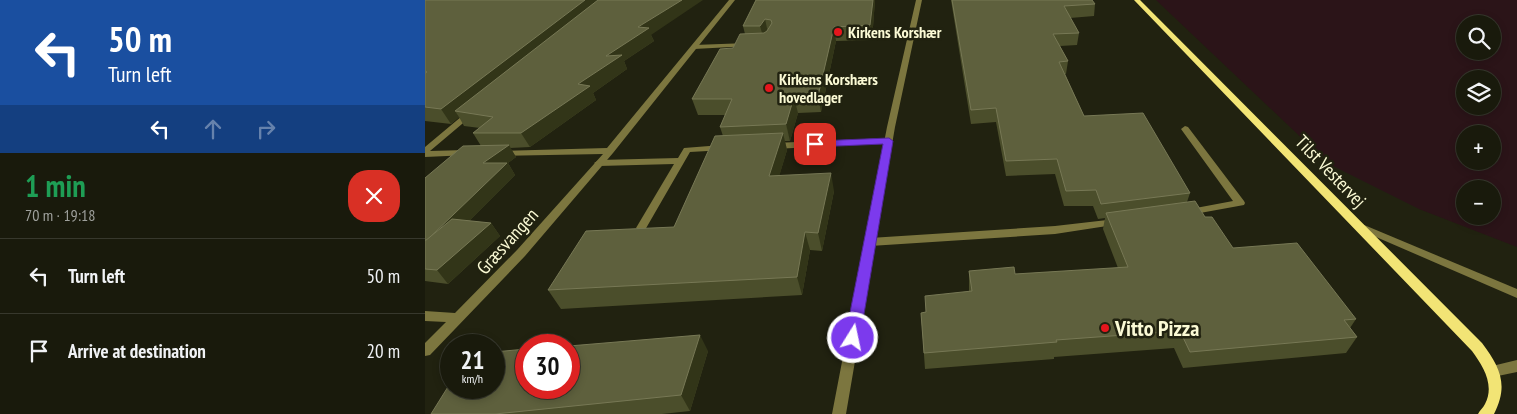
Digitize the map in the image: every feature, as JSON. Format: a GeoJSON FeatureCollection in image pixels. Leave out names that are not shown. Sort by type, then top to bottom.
{"type":"FeatureCollection","features":[{"type":"Feature","properties":{"kind":"street","name":"Græsvangen"},"geometry":{"type":"LineString","coordinates":[[425,351],[521,253],[610,151],[732,0]]}},
{"type":"Feature","properties":{"kind":"street"},"geometry":{"type":"LineString","coordinates":[[839,414],[889,141],[919,0]]}},
{"type":"Feature","properties":{"kind":"street","name":"Tilst Vestervej"},"geometry":{"type":"LineString","coordinates":[[1137,0],[1477,347],[1493,371]]}},
{"type":"Feature","properties":{"kind":"street"},"geometry":{"type":"LineString","coordinates":[[694,47],[758,44]]}},
{"type":"Feature","properties":{"kind":"street"},"geometry":{"type":"LineString","coordinates":[[425,152],[477,108]]}},
{"type":"Feature","properties":{"kind":"street"},"geometry":{"type":"LineString","coordinates":[[1174,215],[1240,203],[1185,130]]}},
{"type":"Feature","properties":{"kind":"street"},"geometry":{"type":"LineString","coordinates":[[764,146],[889,141]]}},
{"type":"Feature","properties":{"kind":"street"},"geometry":{"type":"LineString","coordinates":[[641,228],[687,150],[735,148]]}},
{"type":"Feature","properties":{"kind":"street"},"geometry":{"type":"LineString","coordinates":[[493,153],[610,151]]}},
{"type":"Feature","properties":{"kind":"street"},"geometry":{"type":"LineString","coordinates":[[425,152],[474,153]]}},
{"type":"Feature","properties":{"kind":"street"},"geometry":{"type":"LineString","coordinates":[[599,163],[680,161]]}},
{"type":"Feature","properties":{"kind":"street"},"geometry":{"type":"LineString","coordinates":[[870,242],[1055,230],[1125,221]]}},
{"type":"Feature","properties":{"kind":"street"},"geometry":{"type":"LineString","coordinates":[[1357,224],[1517,294]]}},
{"type":"Feature","properties":{"kind":"street"},"geometry":{"type":"LineString","coordinates":[[425,316],[458,318]]}},
{"type":"Feature","properties":{"kind":"street"},"geometry":{"type":"LineString","coordinates":[[1485,414],[1489,412],[1494,400],[1496,386],[1493,371],[1517,366]]}},
{"type":"Feature","properties":{"kind":"shaded area"},"geometry":{"type":"Polygon","coordinates":[[[1156,0],[1517,0],[1517,247],[1460,225],[1501,225],[1501,180],[1456,180],[1456,223],[1419,209],[1329,164],[1156,0]]]}},
{"type":"Feature","properties":{"kind":"building"},"geometry":{"type":"Polygon","coordinates":[[[425,0],[585,0],[441,109],[425,107],[425,73],[427,72],[425,71],[425,0]]]}},
{"type":"Feature","properties":{"kind":"building"},"geometry":{"type":"Polygon","coordinates":[[[598,0],[682,0],[638,27],[649,28],[606,56],[622,55],[578,84],[590,86],[521,133],[473,133],[493,117],[455,111],[598,0]]]}},
{"type":"Feature","properties":{"kind":"building"},"geometry":{"type":"Polygon","coordinates":[[[756,0],[873,0],[870,25],[834,27],[818,96],[794,97],[786,124],[720,127],[732,99],[692,99],[720,49],[733,48],[740,34],[764,33],[767,31],[772,23],[771,20],[765,19],[760,26],[743,26],[756,0]]]}},
{"type":"Feature","properties":{"kind":"building"},"geometry":{"type":"Polygon","coordinates":[[[952,0],[1092,0],[1095,4],[1064,6],[1079,33],[1053,34],[1068,61],[1059,62],[1084,116],[1143,113],[1190,193],[1101,204],[1096,190],[1066,191],[1057,159],[1006,161],[996,108],[971,110],[952,0]]]}},
{"type":"Feature","properties":{"kind":"building"},"geometry":{"type":"Polygon","coordinates":[[[783,133],[769,176],[831,173],[818,233],[805,232],[797,277],[548,290],[586,231],[674,227],[715,136],[783,133]]]}},
{"type":"Feature","properties":{"kind":"building"},"geometry":{"type":"Polygon","coordinates":[[[509,145],[483,163],[507,163],[425,240],[425,178],[463,146],[509,145]]]}},
{"type":"Feature","properties":{"kind":"building"},"geometry":{"type":"Polygon","coordinates":[[[1195,201],[1205,217],[1212,217],[1233,248],[1297,243],[1356,319],[1344,320],[1357,337],[1190,352],[1180,331],[1056,340],[1057,342],[924,353],[921,313],[926,312],[925,296],[972,291],[969,271],[1014,267],[1015,274],[1128,267],[1106,213],[1195,201]]]}},
{"type":"Feature","properties":{"kind":"building"},"geometry":{"type":"Polygon","coordinates":[[[452,219],[491,223],[437,270],[425,269],[425,241],[452,219]]]}},
{"type":"Feature","properties":{"kind":"building"},"geometry":{"type":"Polygon","coordinates":[[[700,335],[681,395],[495,414],[431,414],[440,399],[505,399],[505,351],[515,350],[515,399],[580,399],[580,345],[700,335]]]}},
{"type":"Feature","properties":{"kind":"place","name":"Kirkens Korshær"},"geometry":{"type":"Point","coordinates":[838,32]}},
{"type":"Feature","properties":{"kind":"place","name":"Kirkens Korshærs hovedlager"},"geometry":{"type":"Point","coordinates":[769,88]}},
{"type":"Feature","properties":{"kind":"place","name":"Vitto Pizza"},"geometry":{"type":"Point","coordinates":[1105,328]}},
{"type":"Feature","properties":{"kind":"route"},"geometry":{"type":"LineString","coordinates":[[815,144],[889,141],[853,338]]}}]}
